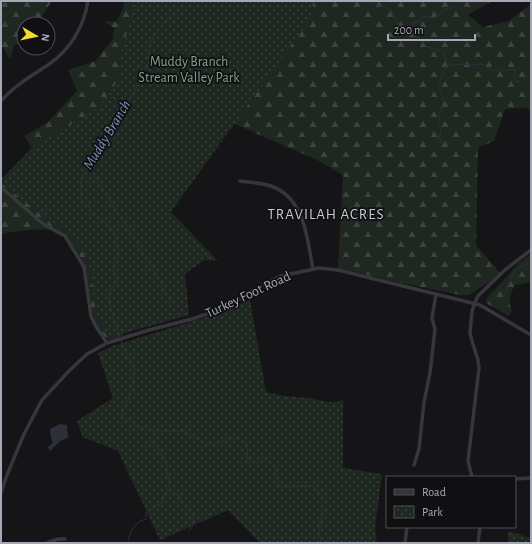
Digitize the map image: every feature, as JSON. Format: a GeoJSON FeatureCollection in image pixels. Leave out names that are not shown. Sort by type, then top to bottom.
{"type":"FeatureCollection","features":[{"type":"Feature","properties":{"kind":"street"},"geometry":{"type":"LineString","coordinates":[[1,102],[21,82],[49,64],[66,49],[80,29],[84,20],[88,1]]}},
{"type":"Feature","properties":{"kind":"street"},"geometry":{"type":"LineString","coordinates":[[240,180],[271,186],[284,193],[295,203],[305,226],[313,269]]}},
{"type":"Feature","properties":{"kind":"street"},"geometry":{"type":"LineString","coordinates":[[1,187],[29,210],[43,224],[65,236],[84,266],[91,316],[95,326],[107,343]]}},
{"type":"Feature","properties":{"kind":"street"},"geometry":{"type":"LineString","coordinates":[[472,476],[468,461],[479,368],[470,333],[472,311],[478,296],[506,269],[531,250]]}},
{"type":"Feature","properties":{"kind":"street","name":"Turkey Foot Road"},"geometry":{"type":"LineString","coordinates":[[1,493],[24,434],[42,400],[87,354],[107,343],[225,308],[261,286],[281,276],[313,269],[326,268],[338,270],[480,305],[531,335]]}},
{"type":"Feature","properties":{"kind":"street"},"geometry":{"type":"LineString","coordinates":[[414,466],[420,449],[424,402],[430,373],[435,329],[432,318],[436,294]]}},
{"type":"Feature","properties":{"kind":"street"},"geometry":{"type":"LineString","coordinates":[[516,480],[531,478]]}},
{"type":"Feature","properties":{"kind":"street"},"geometry":{"type":"LineString","coordinates":[[404,543],[407,528]]}},
{"type":"Feature","properties":{"kind":"street"},"geometry":{"type":"LineString","coordinates":[[478,543],[480,528]]}},
{"type":"Feature","properties":{"kind":"street"},"geometry":{"type":"LineString","coordinates":[[47,543],[58,539],[65,539]]}},
{"type":"Feature","properties":{"kind":"green space"},"geometry":{"type":"Polygon","coordinates":[[[1,1],[52,1],[42,16],[16,16],[16,45],[14,46],[10,60],[3,47],[1,47],[1,1]]]}},
{"type":"Feature","properties":{"kind":"green space"},"geometry":{"type":"Polygon","coordinates":[[[124,1],[492,1],[468,15],[483,27],[509,21],[531,4],[531,110],[525,108],[505,109],[494,141],[478,148],[476,245],[501,274],[469,295],[460,295],[338,268],[343,175],[317,160],[221,118],[168,211],[185,260],[122,329],[123,336],[109,340],[102,333],[93,315],[87,276],[82,259],[66,235],[54,230],[45,229],[25,230],[1,234],[1,177],[3,178],[32,148],[24,136],[48,122],[77,91],[68,70],[95,61],[113,39],[114,28],[104,21],[117,22],[124,5],[124,1]]]}},
{"type":"Feature","properties":{"kind":"green space","name":"Muddy Branch Stream Valley Park"},"geometry":{"type":"Polygon","coordinates":[[[133,1],[313,1],[312,16],[171,212],[218,261],[204,260],[185,274],[189,315],[111,337],[96,315],[90,266],[79,243],[67,231],[43,216],[1,183],[1,177],[3,178],[32,148],[98,108],[121,76],[120,57],[132,13],[133,1]]]}},
{"type":"Feature","properties":{"kind":"green space"},"geometry":{"type":"Polygon","coordinates":[[[531,254],[531,281],[515,285],[511,292],[510,304],[512,311],[509,316],[486,303],[486,299],[520,262],[531,254]]]}},
{"type":"Feature","properties":{"kind":"green space"},"geometry":{"type":"Polygon","coordinates":[[[250,300],[266,392],[328,402],[338,402],[343,399],[343,468],[382,474],[375,528],[377,543],[260,543],[228,510],[160,540],[118,451],[83,437],[77,421],[113,398],[98,353],[112,346],[220,313],[250,300]]]}},
{"type":"Feature","properties":{"kind":"green space"},"geometry":{"type":"Polygon","coordinates":[[[508,531],[531,538],[531,543],[508,543],[508,531]]]}},
{"type":"Feature","properties":{"kind":"shaded area"},"geometry":{"type":"Polygon","coordinates":[[[60,424],[67,425],[68,438],[60,441],[50,451],[48,447],[53,443],[50,429],[60,424]]]}},
{"type":"Feature","properties":{"kind":"waterway"},"geometry":{"type":"LineString","coordinates":[[1,18],[24,1]]}},
{"type":"Feature","properties":{"kind":"waterway","name":"Muddy Branch"},"geometry":{"type":"LineString","coordinates":[[120,337],[109,302],[110,291],[117,283],[113,267],[119,255],[116,237],[112,229],[103,220],[95,215],[90,215],[89,205],[85,205],[81,199],[80,181],[92,156],[108,135],[135,90],[140,78],[147,69],[150,43],[164,22],[185,1]]}},
{"type":"Feature","properties":{"kind":"waterway"},"geometry":{"type":"LineString","coordinates":[[370,1],[370,3],[390,9],[401,29],[414,33],[427,47],[444,52],[447,65],[482,64],[491,70],[515,70],[514,81],[521,82],[531,73]]}},
{"type":"Feature","properties":{"kind":"waterway"},"geometry":{"type":"LineString","coordinates":[[417,35],[413,23],[420,21],[423,16],[435,18],[444,11],[457,6],[459,2],[457,1]]}},
{"type":"Feature","properties":{"kind":"waterway"},"geometry":{"type":"LineString","coordinates":[[442,143],[439,138],[441,131],[439,119],[444,101],[440,91],[440,80],[447,65]]}},
{"type":"Feature","properties":{"kind":"waterway"},"geometry":{"type":"LineString","coordinates":[[89,164],[93,174],[154,270],[170,301]]}},
{"type":"Feature","properties":{"kind":"waterway"},"geometry":{"type":"LineString","coordinates":[[519,268],[531,262]]}},
{"type":"Feature","properties":{"kind":"waterway"},"geometry":{"type":"LineString","coordinates":[[503,298],[515,271]]}},
{"type":"Feature","properties":{"kind":"waterway","name":"Muddy Branch"},"geometry":{"type":"LineString","coordinates":[[121,340],[127,356],[134,365],[132,389],[122,414],[123,418],[133,422],[136,426],[149,430],[184,431],[206,444],[214,444],[233,438],[237,438],[248,444],[247,459],[251,462],[257,463],[263,458],[274,466],[277,474],[275,479],[282,487],[310,486],[316,489],[322,497],[323,515],[319,532],[321,543]]}},
{"type":"Feature","properties":{"kind":"waterway"},"geometry":{"type":"LineString","coordinates":[[128,543],[129,535],[133,528],[139,522],[146,519],[146,513],[163,502],[164,495],[170,487],[165,458],[151,441],[155,431]]}},
{"type":"Feature","properties":{"kind":"waterway"},"geometry":{"type":"LineString","coordinates":[[168,490],[180,496],[182,503],[194,516],[192,527],[189,531]]}},
{"type":"Feature","properties":{"kind":"district","name":"TRAVILAH ACRES"},"geometry":{"type":"Point","coordinates":[326,214]}}]}
